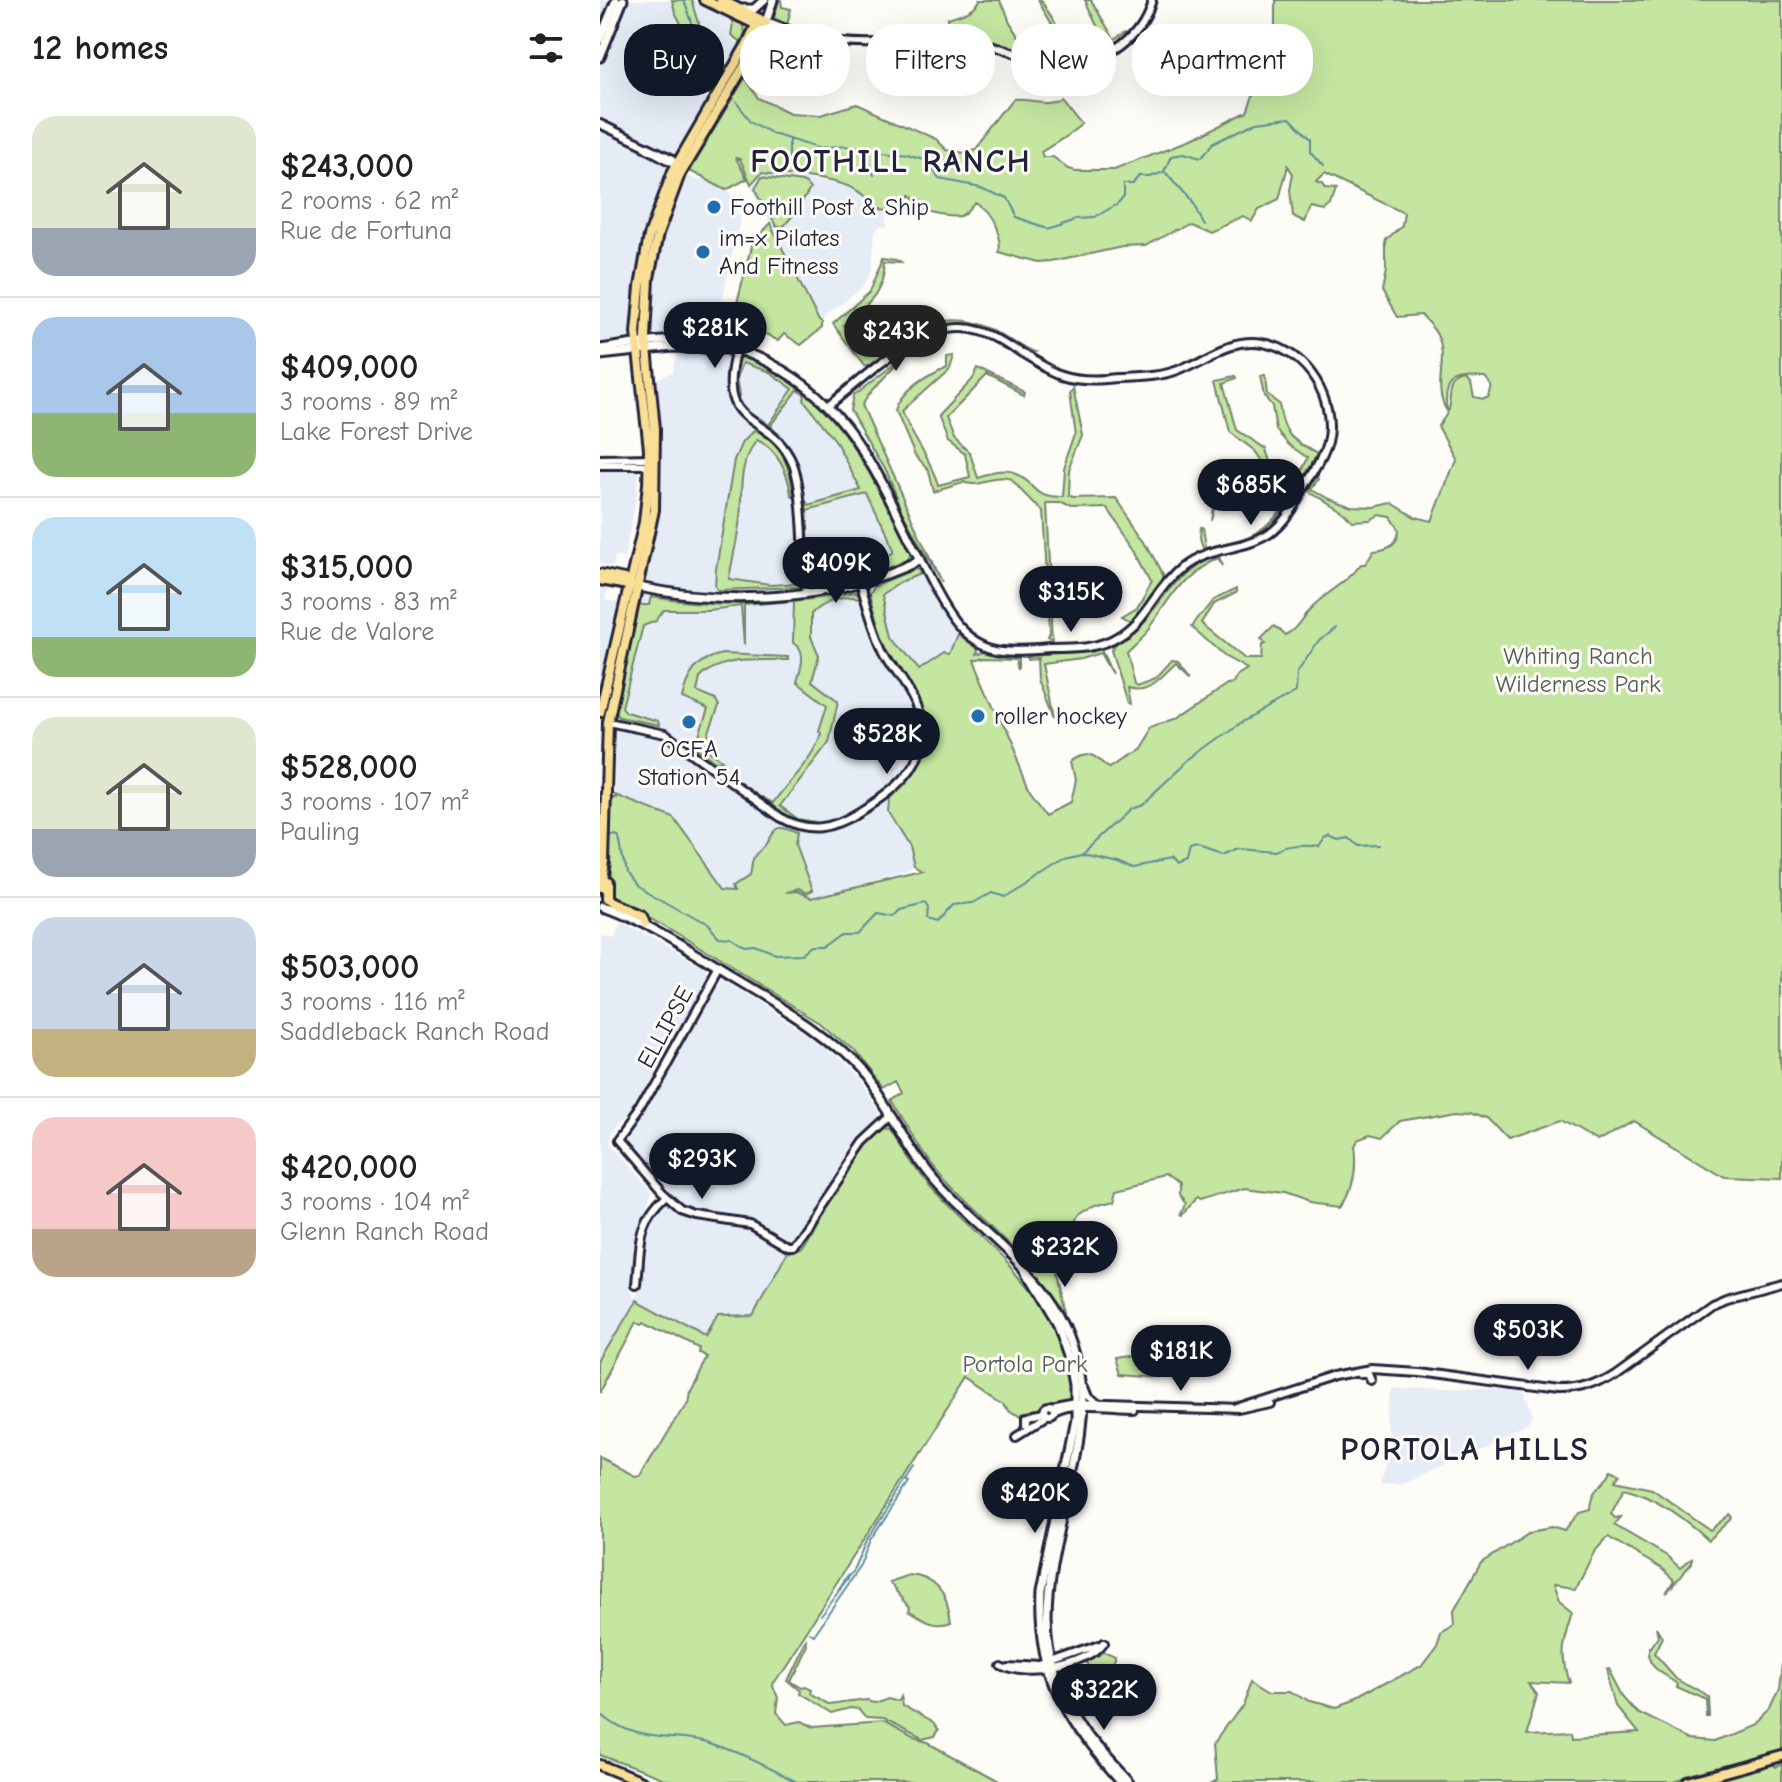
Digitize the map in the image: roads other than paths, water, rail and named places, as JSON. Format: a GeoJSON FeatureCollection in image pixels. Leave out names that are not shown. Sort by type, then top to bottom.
{"type":"FeatureCollection","features":[{"type":"Feature","properties":{"kind":"main road"},"geometry":{"type":"LineString","coordinates":[[600,39],[616,0]]}},
{"type":"Feature","properties":{"kind":"main road"},"geometry":{"type":"LineString","coordinates":[[600,57],[623,0]]}},
{"type":"Feature","properties":{"kind":"main road"},"geometry":{"type":"LineString","coordinates":[[705,0],[728,12],[762,23]]}},
{"type":"Feature","properties":{"kind":"main road"},"geometry":{"type":"LineString","coordinates":[[721,0],[762,23]]}},
{"type":"Feature","properties":{"kind":"main road"},"geometry":{"type":"LineString","coordinates":[[762,23],[765,0]]}},
{"type":"Feature","properties":{"kind":"main road"},"geometry":{"type":"LineString","coordinates":[[739,9],[752,9],[765,0]]}},
{"type":"Feature","properties":{"kind":"main road"},"geometry":{"type":"LineString","coordinates":[[762,23],[773,0]]}},
{"type":"Feature","properties":{"kind":"main road"},"geometry":{"type":"LineString","coordinates":[[728,12],[742,24]]}},
{"type":"Feature","properties":{"kind":"main road"},"geometry":{"type":"LineString","coordinates":[[600,888],[605,842],[604,722],[633,586],[652,461],[640,287],[649,236],[659,204],[740,55]]}},
{"type":"Feature","properties":{"kind":"main road"},"geometry":{"type":"LineString","coordinates":[[680,166],[740,69]]}},
{"type":"Feature","properties":{"kind":"main road"},"geometry":{"type":"LineString","coordinates":[[705,331],[712,342]]}},
{"type":"Feature","properties":{"kind":"main road"},"geometry":{"type":"LineString","coordinates":[[701,341],[731,349]]}},
{"type":"Feature","properties":{"kind":"main road"},"geometry":{"type":"LineString","coordinates":[[600,352],[712,342],[790,373],[829,405],[857,440],[920,560],[861,584],[806,593],[709,597],[677,595],[600,577]]}},
{"type":"Feature","properties":{"kind":"main road"},"geometry":{"type":"LineString","coordinates":[[642,346],[731,349]]}},
{"type":"Feature","properties":{"kind":"main road"},"geometry":{"type":"LineString","coordinates":[[600,712],[633,586]]}},
{"type":"Feature","properties":{"kind":"main road"},"geometry":{"type":"LineString","coordinates":[[604,862],[607,867],[605,899],[640,916],[643,924]]}},
{"type":"Feature","properties":{"kind":"main road"},"geometry":{"type":"LineString","coordinates":[[600,907],[643,924],[829,1040],[862,1074],[937,1182],[1035,1276],[1058,1307],[1071,1335],[1078,1362],[1079,1441],[1046,1597],[1049,1666],[1059,1701],[1078,1734],[1120,1782]]}},
{"type":"Feature","properties":{"kind":"main road"},"geometry":{"type":"LineString","coordinates":[[1026,1270],[1063,1337],[1079,1406]]}},
{"type":"Feature","properties":{"kind":"main road"},"geometry":{"type":"LineString","coordinates":[[1049,1666],[1081,1728],[1128,1782]]}},
{"type":"Feature","properties":{"kind":"main road"},"geometry":{"type":"LineString","coordinates":[[1688,1782],[1782,1756]]}},
{"type":"Feature","properties":{"kind":"main road"},"geometry":{"type":"LineString","coordinates":[[600,1765],[641,1782]]}},
{"type":"Feature","properties":{"kind":"street"},"geometry":{"type":"LineString","coordinates":[[850,40],[877,43],[952,37],[989,44],[1041,63],[1070,65],[1101,57],[1121,45],[1140,24],[1151,3]]}},
{"type":"Feature","properties":{"kind":"street"},"geometry":{"type":"LineString","coordinates":[[762,23],[766,24]]}},
{"type":"Feature","properties":{"kind":"street"},"geometry":{"type":"LineString","coordinates":[[600,124],[680,166]]}},
{"type":"Feature","properties":{"kind":"street"},"geometry":{"type":"LineString","coordinates":[[829,405],[916,341],[941,329],[957,327],[994,336],[1054,374],[1082,381],[1173,372],[1223,347],[1263,343],[1290,353],[1302,363],[1321,389],[1329,420],[1325,449],[1281,524],[1255,541],[1213,551],[1180,568],[1139,620],[1104,644],[1078,649],[1004,650],[985,645],[951,618],[920,560]]}},
{"type":"Feature","properties":{"kind":"street"},"geometry":{"type":"LineString","coordinates":[[731,349],[729,375],[733,402],[782,446],[796,474],[806,593]]}},
{"type":"Feature","properties":{"kind":"street"},"geometry":{"type":"LineString","coordinates":[[600,462],[652,461]]}},
{"type":"Feature","properties":{"kind":"street"},"geometry":{"type":"LineString","coordinates":[[604,722],[665,734],[788,822],[807,828],[841,823],[902,783],[916,761],[921,741],[916,704],[880,644],[861,584]]}},
{"type":"Feature","properties":{"kind":"street","name":"ELLIPSE"},"geometry":{"type":"LineString","coordinates":[[667,1198],[617,1141],[639,1111],[718,969]]}},
{"type":"Feature","properties":{"kind":"street"},"geometry":{"type":"LineString","coordinates":[[637,1284],[637,1252],[642,1233],[649,1217],[667,1198],[687,1213],[750,1224],[791,1246],[864,1142],[892,1116]]}},
{"type":"Feature","properties":{"kind":"street"},"geometry":{"type":"LineString","coordinates":[[1235,1408],[1349,1373],[1390,1369],[1540,1389],[1580,1390],[1615,1374],[1712,1304],[1782,1283]]}},
{"type":"Feature","properties":{"kind":"street"},"geometry":{"type":"LineString","coordinates":[[1078,1362],[1085,1391],[1099,1405]]}},
{"type":"Feature","properties":{"kind":"street"},"geometry":{"type":"LineString","coordinates":[[1079,1406],[1255,1407],[1349,1373]]}},
{"type":"Feature","properties":{"kind":"street"},"geometry":{"type":"LineString","coordinates":[[1328,1382],[1365,1373],[1370,1375],[1372,1381]]}},
{"type":"Feature","properties":{"kind":"street"},"geometry":{"type":"LineString","coordinates":[[1028,1424],[1045,1414],[1079,1406],[1150,1408]]}},
{"type":"Feature","properties":{"kind":"street"},"geometry":{"type":"LineString","coordinates":[[1049,1666],[1021,1672],[1000,1663],[1049,1666],[1104,1643],[1093,1653],[1049,1666]]}},
{"type":"Feature","properties":{"kind":"waterway"},"geometry":{"type":"LineString","coordinates":[[684,0],[693,24]]}},
{"type":"Feature","properties":{"kind":"waterway"},"geometry":{"type":"LineString","coordinates":[[736,102],[751,121],[773,134],[820,149],[844,146],[907,154],[927,160],[940,179],[981,187],[1004,198],[1014,217],[1049,228],[1078,218],[1095,217],[1118,204],[1123,198],[1123,185],[1133,185],[1140,177],[1164,172],[1171,156],[1183,154],[1200,159],[1212,144],[1257,122],[1290,118],[1310,139],[1310,151],[1323,166]]}},
{"type":"Feature","properties":{"kind":"waterway"},"geometry":{"type":"LineString","coordinates":[[789,140],[789,159]]}},
{"type":"Feature","properties":{"kind":"waterway"},"geometry":{"type":"LineString","coordinates":[[831,150],[833,160]]}},
{"type":"Feature","properties":{"kind":"waterway"},"geometry":{"type":"LineString","coordinates":[[864,151],[874,175]]}},
{"type":"Feature","properties":{"kind":"waterway"},"geometry":{"type":"LineString","coordinates":[[1166,173],[1201,220]]}},
{"type":"Feature","properties":{"kind":"waterway"},"geometry":{"type":"LineString","coordinates":[[1083,851],[1129,809],[1141,805],[1187,762],[1242,722],[1296,692],[1297,673],[1319,640],[1335,627]]}},
{"type":"Feature","properties":{"kind":"waterway"},"geometry":{"type":"LineString","coordinates":[[607,835],[619,837],[625,872],[634,884],[707,925],[720,939],[732,940],[746,949],[756,948],[775,956],[804,955],[815,946],[828,946],[847,932],[860,932],[878,913],[895,916],[901,910],[926,904],[928,920],[938,923],[954,905],[973,903],[991,893],[1003,897],[1066,856],[1081,852],[1134,867],[1170,860],[1176,867],[1186,863],[1189,850],[1198,848],[1224,856],[1239,849],[1277,852],[1298,846],[1319,847],[1330,836],[1339,840],[1349,838],[1358,846],[1379,845]]}},
{"type":"Feature","properties":{"kind":"waterway"},"geometry":{"type":"LineString","coordinates":[[820,1615],[855,1569],[867,1541],[914,1468]]}},
{"type":"Feature","properties":{"kind":"waterway"},"geometry":{"type":"LineString","coordinates":[[809,1632],[813,1635],[861,1566],[871,1540],[909,1483],[906,1481]]}},
{"type":"Feature","properties":{"kind":"waterway"},"geometry":{"type":"LineString","coordinates":[[838,1590],[848,1575]]}},
{"type":"Feature","properties":{"kind":"waterway"},"geometry":{"type":"LineString","coordinates":[[602,1714],[616,1725],[644,1735],[701,1741],[726,1749],[797,1782]]}},
{"type":"Feature","properties":{"kind":"place","name":"Foothill Post & Ship"},"geometry":{"type":"Point","coordinates":[714,207]}},
{"type":"Feature","properties":{"kind":"place","name":"im=x Pilates And Fitness"},"geometry":{"type":"Point","coordinates":[703,252]}},
{"type":"Feature","properties":{"kind":"place","name":"roller hockey"},"geometry":{"type":"Point","coordinates":[978,716]}},
{"type":"Feature","properties":{"kind":"place","name":"OCFA Station 54"},"geometry":{"type":"Point","coordinates":[689,722]}},
{"type":"Feature","properties":{"kind":"district","name":"FOOTHILL RANCH"},"geometry":{"type":"Point","coordinates":[891,161]}},
{"type":"Feature","properties":{"kind":"district","name":"PORTOLA HILLS"},"geometry":{"type":"Point","coordinates":[1465,1449]}},
{"type":"Feature","properties":{"kind":"park label","name":"Whiting Ranch Wilderness Park"},"geometry":{"type":"Point","coordinates":[1578,670]}},
{"type":"Feature","properties":{"kind":"park label","name":"Portola Park"},"geometry":{"type":"Point","coordinates":[1025,1364]}}]}
